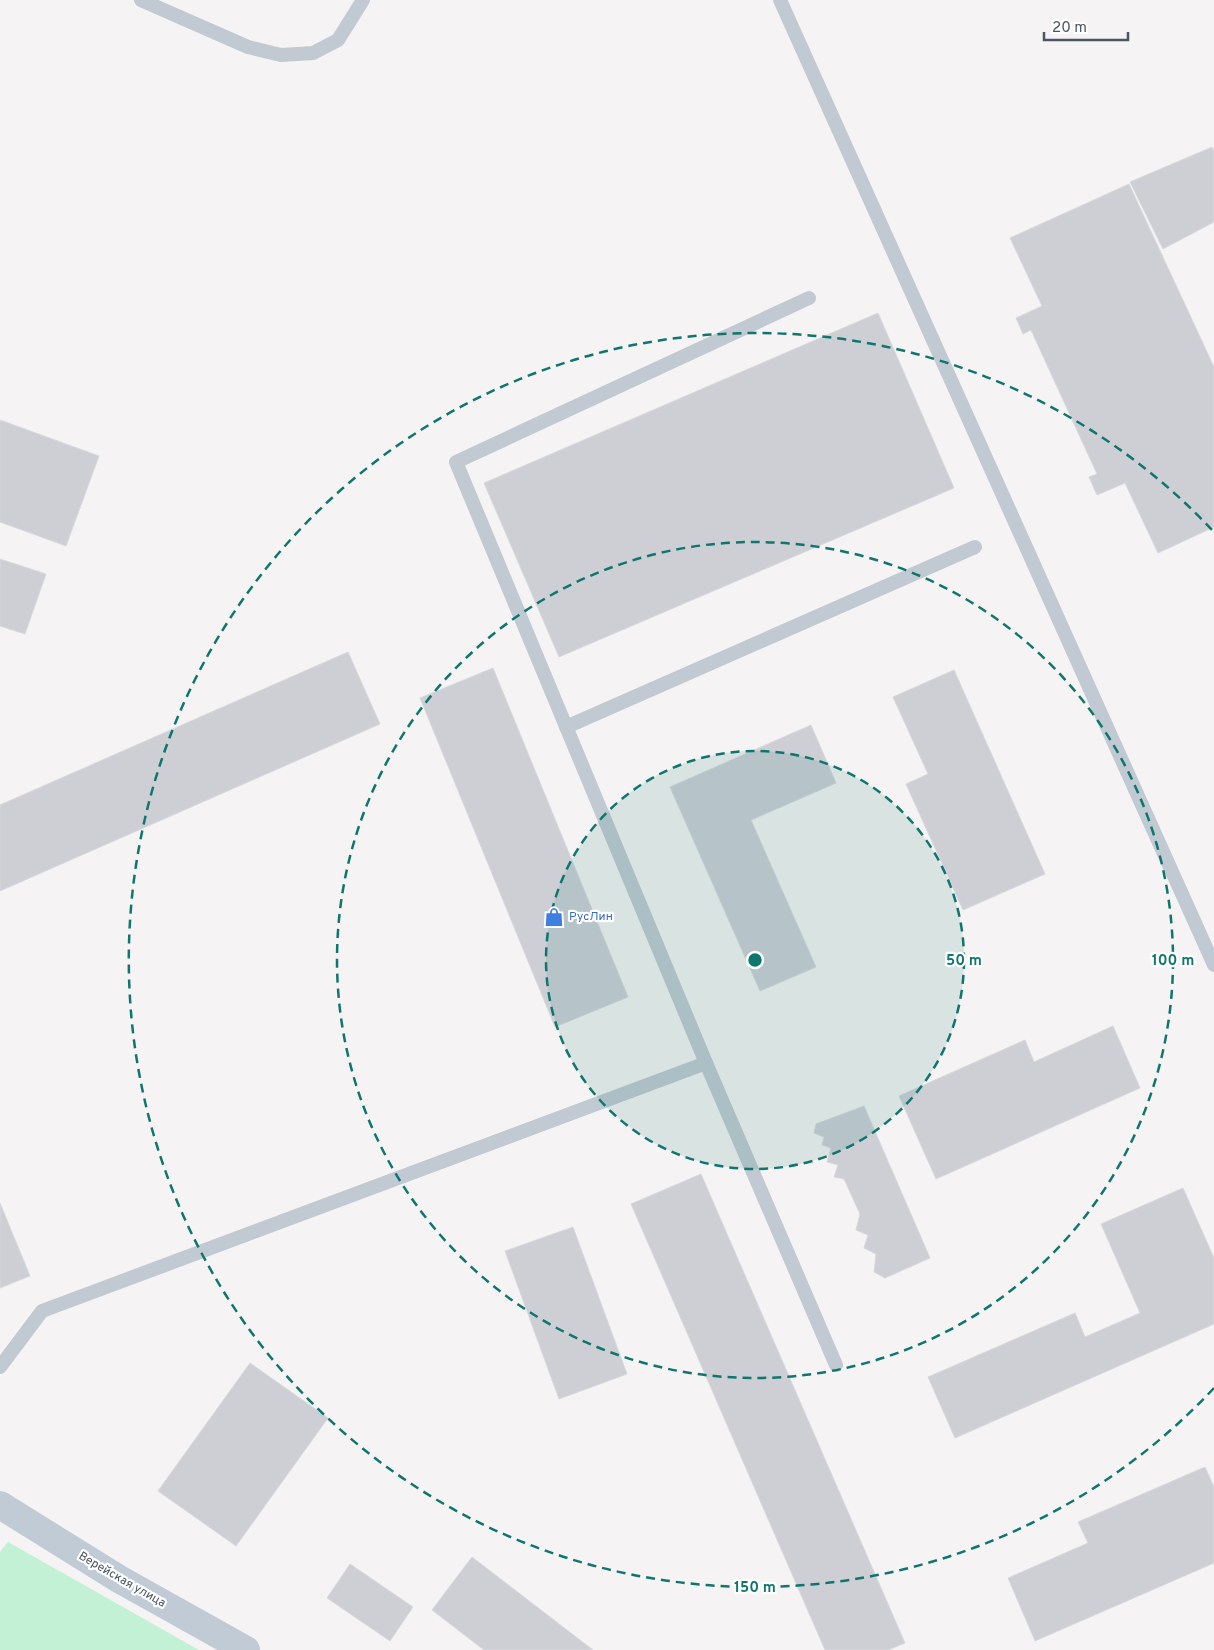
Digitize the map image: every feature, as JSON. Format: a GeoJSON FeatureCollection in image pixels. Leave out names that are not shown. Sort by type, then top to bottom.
{"type":"FeatureCollection","features":[{"type":"Feature","properties":{"kind":"street","name":"Верейская улица"},"geometry":{"type":"LineString","coordinates":[[0,1505],[119,1579],[246,1650]]}},
{"type":"Feature","properties":{"kind":"lane"},"geometry":{"type":"LineString","coordinates":[[141,0],[248,47],[281,55],[313,53],[338,40],[363,0]]}},
{"type":"Feature","properties":{"kind":"lane"},"geometry":{"type":"LineString","coordinates":[[780,0],[1214,965]]}},
{"type":"Feature","properties":{"kind":"lane"},"geometry":{"type":"LineString","coordinates":[[809,298],[456,462],[706,1063],[836,1364]]}},
{"type":"Feature","properties":{"kind":"lane"},"geometry":{"type":"LineString","coordinates":[[566,728],[975,547]]}},
{"type":"Feature","properties":{"kind":"lane"},"geometry":{"type":"LineString","coordinates":[[0,1367],[42,1311],[706,1063]]}},
{"type":"Feature","properties":{"kind":"green space"},"geometry":{"type":"Polygon","coordinates":[[[8,1542],[199,1650],[0,1650],[0,1552],[8,1542]]]}},
{"type":"Feature","properties":{"kind":"building"},"geometry":{"type":"Polygon","coordinates":[[[1212,147],[1214,151],[1214,222],[1163,249],[1130,182],[1212,147]]]}},
{"type":"Feature","properties":{"kind":"building"},"geometry":{"type":"Polygon","coordinates":[[[1129,184],[1214,367],[1214,527],[1158,553],[1125,483],[1097,495],[1089,477],[1097,474],[1031,330],[1023,334],[1016,318],[1042,306],[1010,238],[1129,184]]]}},
{"type":"Feature","properties":{"kind":"building"},"geometry":{"type":"Polygon","coordinates":[[[878,313],[954,488],[559,657],[484,483],[878,313]]]}},
{"type":"Feature","properties":{"kind":"building"},"geometry":{"type":"Polygon","coordinates":[[[0,420],[99,456],[66,546],[0,522],[0,420]]]}},
{"type":"Feature","properties":{"kind":"building"},"geometry":{"type":"Polygon","coordinates":[[[0,559],[46,574],[25,634],[0,626],[0,559]]]}},
{"type":"Feature","properties":{"kind":"building"},"geometry":{"type":"Polygon","coordinates":[[[348,652],[380,724],[0,891],[0,805],[348,652]]]}},
{"type":"Feature","properties":{"kind":"building"},"geometry":{"type":"Polygon","coordinates":[[[493,668],[628,997],[555,1027],[420,698],[493,668]]]}},
{"type":"Feature","properties":{"kind":"building"},"geometry":{"type":"Polygon","coordinates":[[[954,670],[1045,874],[963,910],[906,784],[928,774],[893,697],[954,670]]]}},
{"type":"Feature","properties":{"kind":"building"},"geometry":{"type":"Polygon","coordinates":[[[811,725],[836,783],[751,820],[816,967],[760,991],[670,787],[811,725]]]}},
{"type":"Feature","properties":{"kind":"building"},"geometry":{"type":"Polygon","coordinates":[[[1113,1026],[1140,1088],[936,1179],[899,1096],[1025,1040],[1034,1062],[1113,1026]]]}},
{"type":"Feature","properties":{"kind":"building"},"geometry":{"type":"Polygon","coordinates":[[[864,1106],[930,1258],[885,1278],[874,1272],[876,1254],[864,1248],[868,1235],[856,1230],[860,1214],[844,1179],[834,1177],[838,1165],[827,1162],[831,1148],[822,1145],[824,1137],[814,1133],[816,1124],[864,1106]]]}},
{"type":"Feature","properties":{"kind":"building"},"geometry":{"type":"Polygon","coordinates":[[[701,1174],[905,1643],[888,1650],[825,1650],[631,1204],[701,1174]]]}},
{"type":"Feature","properties":{"kind":"building"},"geometry":{"type":"Polygon","coordinates":[[[1183,1188],[1214,1258],[1214,1324],[955,1438],[928,1377],[1075,1313],[1085,1337],[1140,1313],[1101,1224],[1183,1188]]]}},
{"type":"Feature","properties":{"kind":"building"},"geometry":{"type":"Polygon","coordinates":[[[0,1203],[30,1276],[0,1288],[0,1203]]]}},
{"type":"Feature","properties":{"kind":"building"},"geometry":{"type":"Polygon","coordinates":[[[573,1227],[627,1374],[559,1399],[505,1251],[573,1227]]]}},
{"type":"Feature","properties":{"kind":"building"},"geometry":{"type":"Polygon","coordinates":[[[250,1363],[328,1418],[236,1546],[158,1491],[250,1363]]]}},
{"type":"Feature","properties":{"kind":"building"},"geometry":{"type":"Polygon","coordinates":[[[1205,1467],[1214,1487],[1214,1563],[1035,1641],[1008,1578],[1088,1543],[1078,1522],[1205,1467]]]}},
{"type":"Feature","properties":{"kind":"building"},"geometry":{"type":"Polygon","coordinates":[[[472,1557],[593,1650],[484,1650],[432,1610],[472,1557]]]}},
{"type":"Feature","properties":{"kind":"building"},"geometry":{"type":"Polygon","coordinates":[[[350,1564],[413,1607],[390,1641],[327,1598],[350,1564]]]}},
{"type":"Feature","properties":{"kind":"place","name":"РусЛин"},"geometry":{"type":"Point","coordinates":[554,917]}}]}
